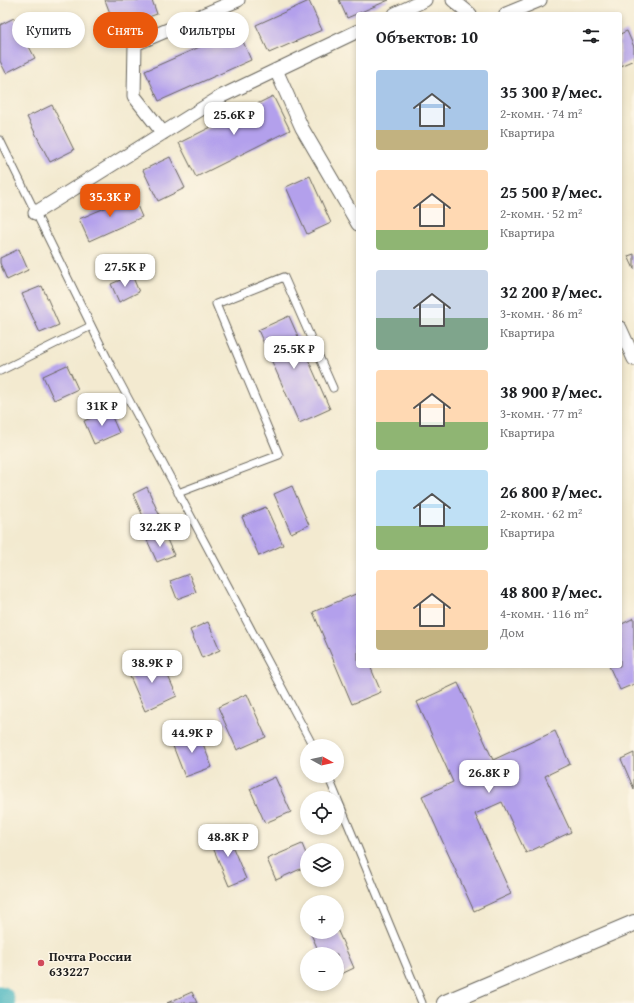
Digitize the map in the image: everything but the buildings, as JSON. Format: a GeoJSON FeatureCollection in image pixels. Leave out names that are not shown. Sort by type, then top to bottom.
{"type":"FeatureCollection","features":[{"type":"Feature","properties":{"kind":"street"},"geometry":{"type":"LineString","coordinates":[[163,133],[134,96],[136,44],[238,0]]}},
{"type":"Feature","properties":{"kind":"street"},"geometry":{"type":"LineString","coordinates":[[399,12],[425,0]]}},
{"type":"Feature","properties":{"kind":"street"},"geometry":{"type":"LineString","coordinates":[[453,0],[468,12]]}},
{"type":"Feature","properties":{"kind":"street"},"geometry":{"type":"LineString","coordinates":[[511,12],[540,0]]}},
{"type":"Feature","properties":{"kind":"street"},"geometry":{"type":"LineString","coordinates":[[35,213],[222,96],[356,33]]}},
{"type":"Feature","properties":{"kind":"street"},"geometry":{"type":"LineString","coordinates":[[276,70],[302,128],[356,221]]}},
{"type":"Feature","properties":{"kind":"street"},"geometry":{"type":"LineString","coordinates":[[622,332],[634,359]]}},
{"type":"Feature","properties":{"kind":"street"},"geometry":{"type":"LineString","coordinates":[[445,1003],[634,924]]}},
{"type":"Feature","properties":{"kind":"lane"},"geometry":{"type":"LineString","coordinates":[[0,140],[91,326],[309,739]]}},
{"type":"Feature","properties":{"kind":"lane"},"geometry":{"type":"LineString","coordinates":[[178,493],[279,455],[216,304],[284,277],[334,388]]}},
{"type":"Feature","properties":{"kind":"lane"},"geometry":{"type":"LineString","coordinates":[[0,371],[91,326]]}},
{"type":"Feature","properties":{"kind":"lane"},"geometry":{"type":"LineString","coordinates":[[331,783],[422,1003]]}},
{"type":"Feature","properties":{"kind":"place","name":"Почта России 633227"},"geometry":{"type":"Point","coordinates":[41,963]}}]}
